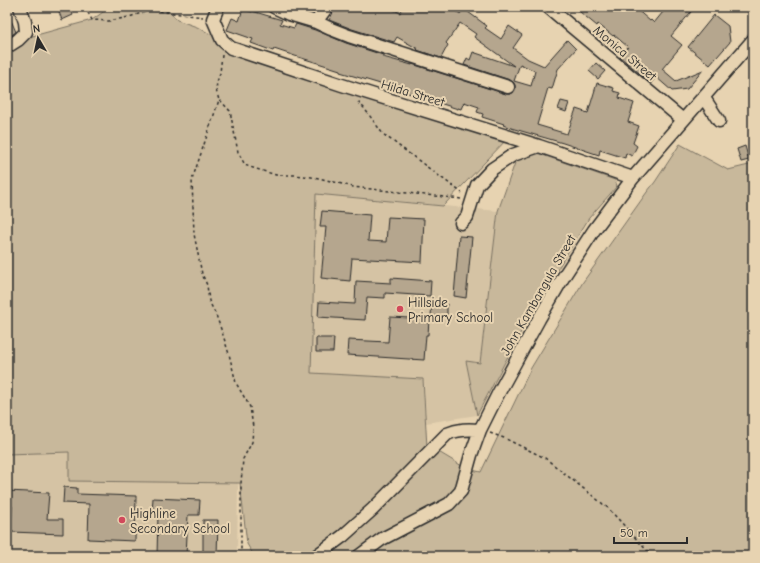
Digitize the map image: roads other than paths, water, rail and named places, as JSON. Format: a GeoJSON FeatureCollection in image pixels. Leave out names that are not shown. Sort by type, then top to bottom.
{"type":"FeatureCollection","features":[{"type":"Feature","properties":{"kind":"street"},"geometry":{"type":"LineString","coordinates":[[7,46],[18,40],[26,32],[25,22],[20,7]]}},
{"type":"Feature","properties":{"kind":"street","name":"Hilda Street"},"geometry":{"type":"LineString","coordinates":[[218,7],[213,19],[222,40],[231,48],[350,88],[539,146],[633,178]]}},
{"type":"Feature","properties":{"kind":"street"},"geometry":{"type":"LineString","coordinates":[[274,7],[349,36],[508,87]]}},
{"type":"Feature","properties":{"kind":"street"},"geometry":{"type":"LineString","coordinates":[[316,22],[327,7]]}},
{"type":"Feature","properties":{"kind":"street","name":"Monica Street"},"geometry":{"type":"LineString","coordinates":[[548,7],[683,120]]}},
{"type":"Feature","properties":{"kind":"street","name":"John Kambangula Street"},"geometry":{"type":"LineString","coordinates":[[359,556],[382,539],[449,504],[461,491],[480,430],[498,394],[564,276],[594,230],[633,178],[753,40]]}},
{"type":"Feature","properties":{"kind":"street"},"geometry":{"type":"LineString","coordinates":[[704,98],[719,121]]}},
{"type":"Feature","properties":{"kind":"street"},"geometry":{"type":"LineString","coordinates":[[461,223],[467,217],[476,185],[492,169],[513,155],[539,146]]}},
{"type":"Feature","properties":{"kind":"street"},"geometry":{"type":"LineString","coordinates":[[316,556],[343,536],[373,509],[447,434],[465,429],[480,430]]}},
{"type":"Feature","properties":{"kind":"place","name":"Hillside Primary School"},"geometry":{"type":"Point","coordinates":[400,309]}},
{"type":"Feature","properties":{"kind":"place","name":"Highline Secondary School"},"geometry":{"type":"Point","coordinates":[122,520]}}]}
